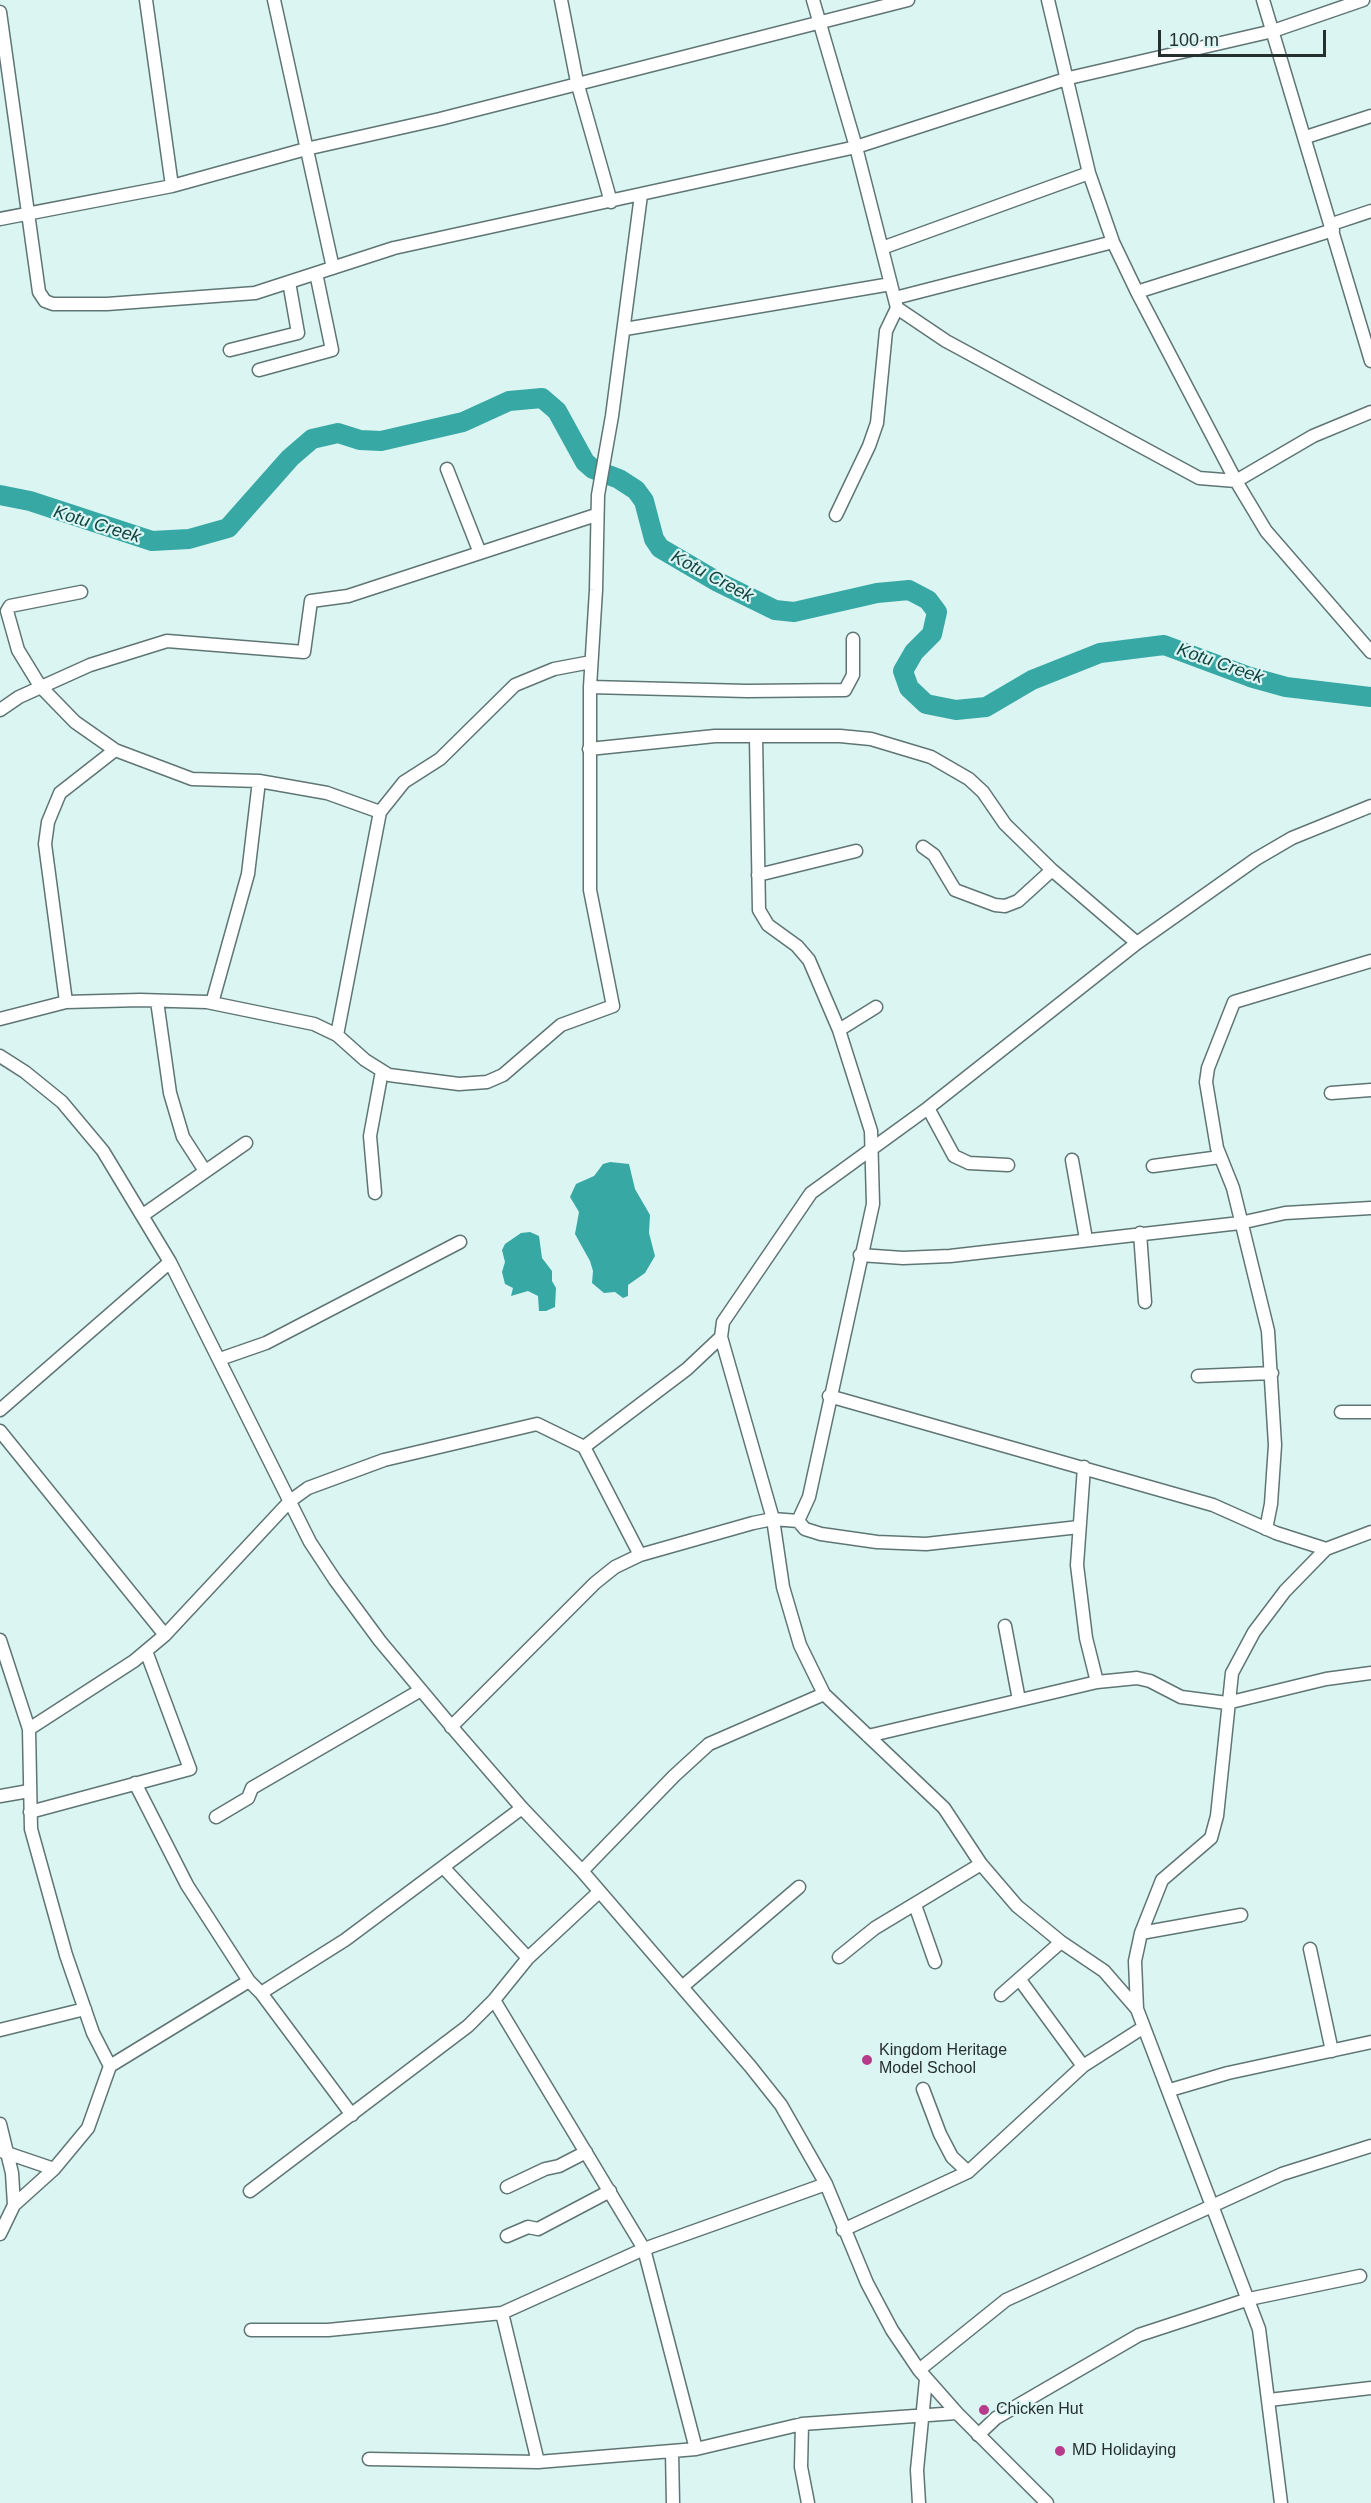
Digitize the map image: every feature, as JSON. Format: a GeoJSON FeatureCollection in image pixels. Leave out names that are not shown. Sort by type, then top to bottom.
{"type":"FeatureCollection","features":[{"type":"Feature","properties":{"kind":"street"},"geometry":{"type":"LineString","coordinates":[[146,0],[172,186]]}},
{"type":"Feature","properties":{"kind":"street"},"geometry":{"type":"LineString","coordinates":[[274,0],[333,268]]}},
{"type":"Feature","properties":{"kind":"street"},"geometry":{"type":"LineString","coordinates":[[561,0],[577,82],[611,202]]}},
{"type":"Feature","properties":{"kind":"street"},"geometry":{"type":"LineString","coordinates":[[813,0],[856,147],[896,303],[886,331],[877,423],[869,446],[836,515]]}},
{"type":"Feature","properties":{"kind":"street"},"geometry":{"type":"LineString","coordinates":[[0,219],[172,186],[306,149],[440,119],[577,82],[819,25],[908,0]]}},
{"type":"Feature","properties":{"kind":"street"},"geometry":{"type":"LineString","coordinates":[[1048,0],[1069,78],[1089,173],[1113,242],[1137,292],[1236,481],[1266,531],[1371,652]]}},
{"type":"Feature","properties":{"kind":"street"},"geometry":{"type":"LineString","coordinates":[[1263,0],[1367,336],[1371,362]]}},
{"type":"Feature","properties":{"kind":"street"},"geometry":{"type":"LineString","coordinates":[[0,12],[5,90],[39,292],[45,301],[53,304],[107,304],[255,293],[394,248],[856,147],[1069,78],[1273,31],[1363,0]]}},
{"type":"Feature","properties":{"kind":"street"},"geometry":{"type":"LineString","coordinates":[[1306,137],[1371,116]]}},
{"type":"Feature","properties":{"kind":"street"},"geometry":{"type":"LineString","coordinates":[[882,248],[1089,173]]}},
{"type":"Feature","properties":{"kind":"street"},"geometry":{"type":"LineString","coordinates":[[1,1017],[66,1002],[212,1003],[314,1024],[337,1035],[365,1060],[389,1074],[459,1084],[487,1082],[503,1075],[561,1025],[613,1006],[590,890],[590,687],[596,590],[596,515],[625,329],[641,195]]}},
{"type":"Feature","properties":{"kind":"street"},"geometry":{"type":"LineString","coordinates":[[1137,292],[1333,227],[1371,211]]}},
{"type":"Feature","properties":{"kind":"street"},"geometry":{"type":"LineString","coordinates":[[896,303],[1113,242]]}},
{"type":"Feature","properties":{"kind":"street"},"geometry":{"type":"LineString","coordinates":[[259,370],[332,350],[316,273]]}},
{"type":"Feature","properties":{"kind":"street"},"geometry":{"type":"LineString","coordinates":[[230,350],[298,333],[289,282]]}},
{"type":"Feature","properties":{"kind":"street"},"geometry":{"type":"LineString","coordinates":[[625,329],[891,284]]}},
{"type":"Feature","properties":{"kind":"street"},"geometry":{"type":"LineString","coordinates":[[896,303],[946,341],[1199,478],[1236,481],[1313,436],[1371,412]]}},
{"type":"Feature","properties":{"kind":"street"},"geometry":{"type":"LineString","coordinates":[[447,469],[480,553]]}},
{"type":"Feature","properties":{"kind":"street"},"geometry":{"type":"LineString","coordinates":[[0,710],[40,686],[90,665],[167,641],[304,651],[311,602],[348,597],[596,515]]}},
{"type":"Feature","properties":{"kind":"street"},"geometry":{"type":"LineString","coordinates":[[81,592],[10,606],[7,611],[18,650],[40,686],[75,722],[115,750],[192,779],[259,781],[327,793],[380,812]]}},
{"type":"Feature","properties":{"kind":"street"},"geometry":{"type":"LineString","coordinates":[[590,687],[758,691],[845,690],[853,675],[853,639]]}},
{"type":"Feature","properties":{"kind":"street"},"geometry":{"type":"LineString","coordinates":[[337,1035],[380,812],[404,782],[440,759],[515,685],[554,669],[591,662]]}},
{"type":"Feature","properties":{"kind":"street"},"geometry":{"type":"LineString","coordinates":[[589,749],[715,736],[840,736],[871,739],[931,757],[969,779],[983,792],[1005,824],[1052,870],[1137,943]]}},
{"type":"Feature","properties":{"kind":"street"},"geometry":{"type":"LineString","coordinates":[[756,737],[758,875],[762,918],[797,946],[808,960],[839,1030],[871,1131],[873,1204],[809,1497],[798,1521]]}},
{"type":"Feature","properties":{"kind":"street"},"geometry":{"type":"LineString","coordinates":[[66,1002],[45,844],[48,822],[60,793],[115,750]]}},
{"type":"Feature","properties":{"kind":"street"},"geometry":{"type":"LineString","coordinates":[[212,1003],[248,874],[259,781]]}},
{"type":"Feature","properties":{"kind":"street"},"geometry":{"type":"LineString","coordinates":[[1137,2009],[1104,1971],[1060,1942],[1017,1906],[981,1864],[944,1808],[824,1694],[800,1645],[783,1587],[773,1519],[721,1337],[723,1322],[811,1193],[928,1108],[1137,943],[1256,859],[1292,838],[1371,806]]}},
{"type":"Feature","properties":{"kind":"street"},"geometry":{"type":"LineString","coordinates":[[923,847],[934,855],[955,890],[995,905],[1005,906],[1018,901],[1052,870]]}},
{"type":"Feature","properties":{"kind":"street"},"geometry":{"type":"LineString","coordinates":[[758,875],[856,851]]}},
{"type":"Feature","properties":{"kind":"street"},"geometry":{"type":"LineString","coordinates":[[1266,1529],[1273,1487],[1275,1445],[1269,1331],[1233,1188],[1220,1157],[1211,1122],[1206,1082],[1215,1045],[1234,1002],[1371,961]]}},
{"type":"Feature","properties":{"kind":"street"},"geometry":{"type":"LineString","coordinates":[[157,1001],[170,1093],[183,1137],[205,1171]]}},
{"type":"Feature","properties":{"kind":"street"},"geometry":{"type":"LineString","coordinates":[[839,1030],[876,1007]]}},
{"type":"Feature","properties":{"kind":"street"},"geometry":{"type":"LineString","coordinates":[[0,1056],[25,1072],[53,1095],[103,1151],[170,1262],[310,1542],[335,1580],[451,1727],[522,1808],[582,1871],[781,2105],[826,2184],[843,2230],[879,2308],[922,2374],[978,2435],[1047,2503]]}},
{"type":"Feature","properties":{"kind":"street"},"geometry":{"type":"LineString","coordinates":[[375,1193],[370,1136],[382,1071]]}},
{"type":"Feature","properties":{"kind":"street"},"geometry":{"type":"LineString","coordinates":[[1331,1093],[1371,1090]]}},
{"type":"Feature","properties":{"kind":"street"},"geometry":{"type":"LineString","coordinates":[[928,1108],[954,1156],[969,1163],[1008,1165]]}},
{"type":"Feature","properties":{"kind":"street"},"geometry":{"type":"LineString","coordinates":[[143,1215],[246,1143]]}},
{"type":"Feature","properties":{"kind":"street"},"geometry":{"type":"LineString","coordinates":[[1153,1167],[1220,1157]]}},
{"type":"Feature","properties":{"kind":"street"},"geometry":{"type":"LineString","coordinates":[[1072,1160],[1086,1239]]}},
{"type":"Feature","properties":{"kind":"street"},"geometry":{"type":"LineString","coordinates":[[860,1256],[903,1258],[950,1256],[1240,1223],[1285,1213],[1371,1208]]}},
{"type":"Feature","properties":{"kind":"street"},"geometry":{"type":"LineString","coordinates":[[1140,1233],[1145,1302]]}},
{"type":"Feature","properties":{"kind":"street"},"geometry":{"type":"LineString","coordinates":[[220,1359],[266,1343],[460,1242]]}},
{"type":"Feature","properties":{"kind":"street"},"geometry":{"type":"LineString","coordinates":[[0,1410],[170,1262]]}},
{"type":"Feature","properties":{"kind":"street"},"geometry":{"type":"LineString","coordinates":[[584,1447],[687,1369],[721,1337]]}},
{"type":"Feature","properties":{"kind":"street"},"geometry":{"type":"LineString","coordinates":[[1198,1376],[1272,1373]]}},
{"type":"Feature","properties":{"kind":"street"},"geometry":{"type":"LineString","coordinates":[[830,1396],[1213,1505],[1266,1529],[1326,1549]]}},
{"type":"Feature","properties":{"kind":"street"},"geometry":{"type":"LineString","coordinates":[[1341,1412],[1371,1412]]}},
{"type":"Feature","properties":{"kind":"street"},"geometry":{"type":"LineString","coordinates":[[29,1729],[146,1651],[165,1635],[271,1518],[290,1501],[308,1488],[356,1468],[537,1424],[584,1447],[640,1555]]}},
{"type":"Feature","properties":{"kind":"street"},"geometry":{"type":"LineString","coordinates":[[0,1431],[165,1635]]}},
{"type":"Feature","properties":{"kind":"street"},"geometry":{"type":"LineString","coordinates":[[1084,1467],[1078,1527],[1078,1583],[1086,1638],[1097,1682]]}},
{"type":"Feature","properties":{"kind":"street"},"geometry":{"type":"LineString","coordinates":[[451,1727],[596,1582],[640,1555],[773,1519],[798,1521],[805,1529],[821,1534],[877,1542],[926,1544],[1078,1527]]}},
{"type":"Feature","properties":{"kind":"street"},"geometry":{"type":"LineString","coordinates":[[1281,2503],[1259,2330],[1170,2090],[1137,2009],[1135,1961],[1141,1933],[1162,1880],[1211,1838],[1217,1816],[1227,1703],[1232,1673],[1254,1632],[1285,1592],[1326,1549],[1371,1532]]}},
{"type":"Feature","properties":{"kind":"street"},"geometry":{"type":"LineString","coordinates":[[1005,1626],[1019,1700]]}},
{"type":"Feature","properties":{"kind":"street"},"geometry":{"type":"LineString","coordinates":[[0,1640],[29,1729],[31,1829],[93,2033],[110,2066]]}},
{"type":"Feature","properties":{"kind":"street"},"geometry":{"type":"LineString","coordinates":[[30,1812],[189,1769],[146,1651]]}},
{"type":"Feature","properties":{"kind":"street"},"geometry":{"type":"LineString","coordinates":[[868,1736],[1097,1682],[1137,1678],[1150,1681],[1181,1697],[1227,1703],[1326,1679],[1371,1673]]}},
{"type":"Feature","properties":{"kind":"street"},"geometry":{"type":"LineString","coordinates":[[216,1817],[248,1798],[252,1788],[421,1690]]}},
{"type":"Feature","properties":{"kind":"street"},"geometry":{"type":"LineString","coordinates":[[582,1871],[674,1776],[709,1744],[824,1694]]}},
{"type":"Feature","properties":{"kind":"street"},"geometry":{"type":"LineString","coordinates":[[135,1783],[187,1885],[249,1982],[261,1993],[352,2115]]}},
{"type":"Feature","properties":{"kind":"street"},"geometry":{"type":"LineString","coordinates":[[0,1796],[29,1791]]}},
{"type":"Feature","properties":{"kind":"street"},"geometry":{"type":"LineString","coordinates":[[261,1993],[345,1940],[522,1808]]}},
{"type":"Feature","properties":{"kind":"street"},"geometry":{"type":"LineString","coordinates":[[839,1958],[875,1928],[981,1864]]}},
{"type":"Feature","properties":{"kind":"street"},"geometry":{"type":"LineString","coordinates":[[443,1867],[528,1958]]}},
{"type":"Feature","properties":{"kind":"street"},"geometry":{"type":"LineString","coordinates":[[682,1987],[799,1887]]}},
{"type":"Feature","properties":{"kind":"street"},"geometry":{"type":"LineString","coordinates":[[250,2191],[468,2026],[494,2000],[528,1958],[599,1892]]}},
{"type":"Feature","properties":{"kind":"street"},"geometry":{"type":"LineString","coordinates":[[915,1905],[935,1962]]}},
{"type":"Feature","properties":{"kind":"street"},"geometry":{"type":"LineString","coordinates":[[1141,1933],[1241,1915]]}},
{"type":"Feature","properties":{"kind":"street"},"geometry":{"type":"LineString","coordinates":[[1001,1995],[1060,1942]]}},
{"type":"Feature","properties":{"kind":"street"},"geometry":{"type":"LineString","coordinates":[[1310,1949],[1332,2051]]}},
{"type":"Feature","properties":{"kind":"street"},"geometry":{"type":"LineString","coordinates":[[1020,1980],[1083,2066]]}},
{"type":"Feature","properties":{"kind":"street"},"geometry":{"type":"LineString","coordinates":[[0,2234],[14,2205],[54,2169],[88,2128],[110,2066],[249,1982]]}},
{"type":"Feature","properties":{"kind":"street"},"geometry":{"type":"LineString","coordinates":[[494,2000],[644,2249],[696,2449]]}},
{"type":"Feature","properties":{"kind":"street"},"geometry":{"type":"LineString","coordinates":[[0,2030],[85,2008]]}},
{"type":"Feature","properties":{"kind":"street"},"geometry":{"type":"LineString","coordinates":[[843,2230],[968,2172],[1083,2066],[1144,2027]]}},
{"type":"Feature","properties":{"kind":"street"},"geometry":{"type":"LineString","coordinates":[[1170,2090],[1228,2073],[1371,2042]]}},
{"type":"Feature","properties":{"kind":"street"},"geometry":{"type":"LineString","coordinates":[[923,2089],[940,2134],[952,2157],[968,2172]]}},
{"type":"Feature","properties":{"kind":"street"},"geometry":{"type":"LineString","coordinates":[[0,2124],[3,2152],[14,2205]]}},
{"type":"Feature","properties":{"kind":"street"},"geometry":{"type":"LineString","coordinates":[[922,2374],[1006,2300],[1282,2174],[1371,2146]]}},
{"type":"Feature","properties":{"kind":"street"},"geometry":{"type":"LineString","coordinates":[[3,2152],[54,2169]]}},
{"type":"Feature","properties":{"kind":"street"},"geometry":{"type":"LineString","coordinates":[[507,2187],[586,2152]]}},
{"type":"Feature","properties":{"kind":"street"},"geometry":{"type":"LineString","coordinates":[[251,2330],[328,2330],[502,2313],[644,2249],[826,2184]]}},
{"type":"Feature","properties":{"kind":"street"},"geometry":{"type":"LineString","coordinates":[[507,2236],[528,2227],[538,2229],[610,2191]]}},
{"type":"Feature","properties":{"kind":"street"},"geometry":{"type":"LineString","coordinates":[[978,2435],[996,2418],[1139,2335],[1249,2299],[1360,2276]]}},
{"type":"Feature","properties":{"kind":"street"},"geometry":{"type":"LineString","coordinates":[[502,2313],[538,2462]]}},
{"type":"Feature","properties":{"kind":"street"},"geometry":{"type":"LineString","coordinates":[[919,2503],[917,2470],[923,2415],[922,2374]]}},
{"type":"Feature","properties":{"kind":"street"},"geometry":{"type":"LineString","coordinates":[[1269,2400],[1371,2388]]}},
{"type":"Feature","properties":{"kind":"street"},"geometry":{"type":"LineString","coordinates":[[369,2459],[538,2462],[696,2449],[802,2424],[957,2413]]}},
{"type":"Feature","properties":{"kind":"street"},"geometry":{"type":"LineString","coordinates":[[802,2424],[801,2467],[808,2503]]}},
{"type":"Feature","properties":{"kind":"street"},"geometry":{"type":"LineString","coordinates":[[672,2451],[673,2503]]}},
{"type":"Feature","properties":{"kind":"water"},"geometry":{"type":"Polygon","coordinates":[[[610,1162],[629,1164],[635,1189],[650,1215],[649,1233],[655,1256],[645,1273],[628,1285],[628,1296],[623,1298],[615,1292],[604,1293],[592,1283],[593,1271],[590,1261],[575,1234],[579,1212],[570,1197],[576,1184],[594,1176],[603,1164],[610,1162]]]}},
{"type":"Feature","properties":{"kind":"water"},"geometry":{"type":"Polygon","coordinates":[[[530,1232],[539,1236],[542,1258],[552,1271],[552,1281],[556,1288],[555,1307],[546,1311],[539,1311],[538,1296],[528,1291],[511,1296],[513,1288],[505,1284],[502,1272],[505,1262],[502,1250],[505,1244],[521,1233],[530,1232]]]}},
{"type":"Feature","properties":{"kind":"waterway","name":"Kotu Creek"},"geometry":{"type":"LineString","coordinates":[[0,495],[30,501],[152,541],[189,539],[228,528],[290,458],[312,439],[338,433],[360,440],[381,441],[463,422],[509,401],[542,398],[557,411],[585,462],[593,469],[619,479],[636,490],[644,501],[654,539],[660,548],[718,582],[775,610],[794,612],[877,593],[909,590],[928,600],[937,612],[932,634],[914,652],[903,671],[909,688],[926,704],[956,710],[986,707],[1032,680],[1100,653],[1164,645],[1250,677],[1286,687],[1371,697]]}},
{"type":"Feature","properties":{"kind":"place","name":"Kingdom Heritage Model School"},"geometry":{"type":"Point","coordinates":[867,2060]}},
{"type":"Feature","properties":{"kind":"place","name":"Chicken Hut"},"geometry":{"type":"Point","coordinates":[984,2410]}},
{"type":"Feature","properties":{"kind":"place","name":"MD Holidaying"},"geometry":{"type":"Point","coordinates":[1060,2451]}}]}
